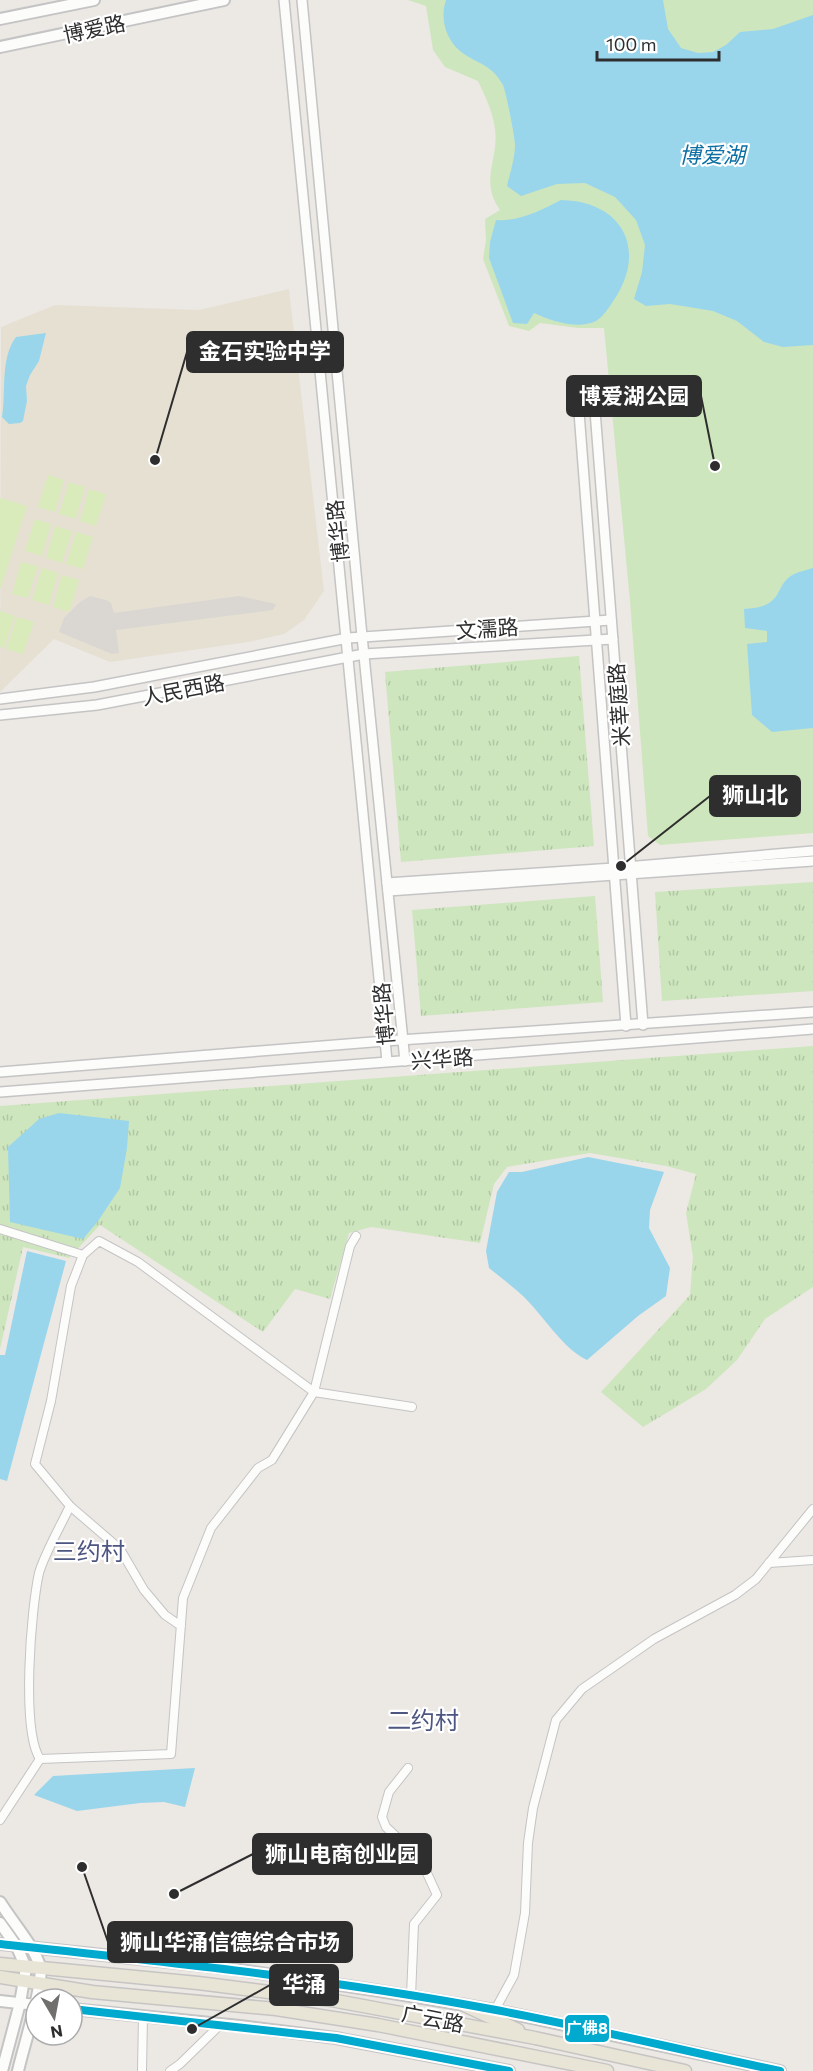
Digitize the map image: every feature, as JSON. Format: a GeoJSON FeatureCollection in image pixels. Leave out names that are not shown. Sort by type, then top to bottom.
{"type":"FeatureCollection","features":[{"type":"Feature","properties":{"kind":"main road","name":"博爱路"},"geometry":{"type":"LineString","coordinates":[[0,19],[39,13],[94,0]]}},
{"type":"Feature","properties":{"kind":"main road","name":"博爱路"},"geometry":{"type":"LineString","coordinates":[[0,47],[224,0]]}},
{"type":"Feature","properties":{"kind":"main road"},"geometry":{"type":"LineString","coordinates":[[0,1902],[32,1948],[41,1969],[38,1987]]}},
{"type":"Feature","properties":{"kind":"main road"},"geometry":{"type":"LineString","coordinates":[[0,1923],[17,1947],[26,1968],[20,2003],[2,2071]]}},
{"type":"Feature","properties":{"kind":"main road","name":"广云路"},"geometry":{"type":"LineString","coordinates":[[0,1944],[243,1971],[464,2004],[780,2071]]}},
{"type":"Feature","properties":{"kind":"main road","name":"广云路"},"geometry":{"type":"LineString","coordinates":[[0,1964],[198,1983],[331,2000],[535,2038],[684,2071]]}},
{"type":"Feature","properties":{"kind":"main road","name":"广云路"},"geometry":{"type":"LineString","coordinates":[[0,1977],[92,1992],[276,2009],[378,2025],[608,2071]]}},
{"type":"Feature","properties":{"kind":"main road"},"geometry":{"type":"LineString","coordinates":[[0,2001],[24,2004]]}},
{"type":"Feature","properties":{"kind":"main road"},"geometry":{"type":"LineString","coordinates":[[464,2004],[535,2038]]}},
{"type":"Feature","properties":{"kind":"main road"},"geometry":{"type":"LineString","coordinates":[[84,2010],[336,2038],[503,2070]]}},
{"type":"Feature","properties":{"kind":"main road"},"geometry":{"type":"LineString","coordinates":[[18,2071],[24,2047]]}},
{"type":"Feature","properties":{"kind":"street","name":"博华路"},"geometry":{"type":"LineString","coordinates":[[285,0],[387,1061]]}},
{"type":"Feature","properties":{"kind":"street","name":"博华路"},"geometry":{"type":"LineString","coordinates":[[302,0],[405,1060]]}},
{"type":"Feature","properties":{"kind":"street","name":"米莘庭路"},"geometry":{"type":"LineString","coordinates":[[626,1026],[577,386],[593,385],[643,1025]]}},
{"type":"Feature","properties":{"kind":"street","name":"文濡路"},"geometry":{"type":"LineString","coordinates":[[0,699],[94,687],[362,636],[612,620]]}},
{"type":"Feature","properties":{"kind":"street","name":"文濡路"},"geometry":{"type":"LineString","coordinates":[[364,654],[613,639]]}},
{"type":"Feature","properties":{"kind":"street","name":"人民西路"},"geometry":{"type":"LineString","coordinates":[[0,716],[97,705],[364,654]]}},
{"type":"Feature","properties":{"kind":"street"},"geometry":{"type":"LineString","coordinates":[[388,887],[614,872],[813,851]]}},
{"type":"Feature","properties":{"kind":"street"},"geometry":{"type":"LineString","coordinates":[[631,870],[813,861]]}},
{"type":"Feature","properties":{"kind":"street","name":"兴华路"},"geometry":{"type":"LineString","coordinates":[[0,1072],[385,1041],[813,1012]]}},
{"type":"Feature","properties":{"kind":"street","name":"兴华路"},"geometry":{"type":"LineString","coordinates":[[0,1092],[813,1029]]}},
{"type":"Feature","properties":{"kind":"street"},"geometry":{"type":"LineString","coordinates":[[0,1229],[83,1255]]}},
{"type":"Feature","properties":{"kind":"street"},"geometry":{"type":"LineString","coordinates":[[40,1759],[171,1754],[183,1598],[211,1528],[258,1468],[272,1460],[314,1392],[350,1246],[356,1236]]}},
{"type":"Feature","properties":{"kind":"street"},"geometry":{"type":"LineString","coordinates":[[181,1626],[165,1615],[144,1590],[120,1549],[70,1506],[35,1464],[51,1401],[71,1286],[83,1255],[99,1241],[138,1262],[314,1392],[412,1407]]}},
{"type":"Feature","properties":{"kind":"street"},"geometry":{"type":"LineString","coordinates":[[40,1759],[35,1750],[31,1729],[32,1624],[40,1571],[70,1506]]}},
{"type":"Feature","properties":{"kind":"street"},"geometry":{"type":"LineString","coordinates":[[495,2010],[514,1975],[525,1913],[528,1843],[533,1809],[556,1720],[582,1689],[654,1639],[735,1595],[756,1579],[813,1509]]}},
{"type":"Feature","properties":{"kind":"street"},"geometry":{"type":"LineString","coordinates":[[769,1563],[813,1560]]}},
{"type":"Feature","properties":{"kind":"street"},"geometry":{"type":"LineString","coordinates":[[0,1820],[40,1759]]}},
{"type":"Feature","properties":{"kind":"street"},"geometry":{"type":"LineString","coordinates":[[408,1768],[390,1792],[382,1817],[386,1827],[421,1860],[437,1895],[414,1924],[411,1996]]}},
{"type":"Feature","properties":{"kind":"street"},"geometry":{"type":"LineString","coordinates":[[142,2071],[143,2016]]}},
{"type":"Feature","properties":{"kind":"street"},"geometry":{"type":"LineString","coordinates":[[170,2071],[221,2024]]}},
{"type":"Feature","properties":{"kind":"shaded area"},"geometry":{"type":"Polygon","coordinates":[[[289,289],[324,591],[304,620],[284,634],[248,642],[110,662],[54,639],[0,692],[1,327],[55,305],[199,310],[289,289]]]}},
{"type":"Feature","properties":{"kind":"shaded area"},"geometry":{"type":"Polygon","coordinates":[[[90,596],[111,603],[114,613],[239,596],[276,604],[273,610],[116,630],[119,653],[112,654],[59,632],[64,618],[80,602],[90,596]]]}},
{"type":"Feature","properties":{"kind":"green space"},"geometry":{"type":"Polygon","coordinates":[[[408,0],[813,0],[813,833],[660,845],[648,836],[630,601],[604,328],[578,328],[540,323],[529,331],[509,326],[483,259],[486,240],[485,219],[500,210],[494,199],[490,180],[496,140],[491,110],[478,81],[445,67],[433,50],[426,6],[408,0]]]}},
{"type":"Feature","properties":{"kind":"green space"},"geometry":{"type":"Polygon","coordinates":[[[48,475],[64,480],[55,512],[38,507],[48,475]]]}},
{"type":"Feature","properties":{"kind":"green space"},"geometry":{"type":"Polygon","coordinates":[[[69,482],[85,487],[76,519],[59,514],[69,482]]]}},
{"type":"Feature","properties":{"kind":"green space"},"geometry":{"type":"Polygon","coordinates":[[[89,489],[106,494],[96,526],[80,521],[89,489]]]}},
{"type":"Feature","properties":{"kind":"green space"},"geometry":{"type":"Polygon","coordinates":[[[0,498],[27,506],[0,590],[0,498]]]}},
{"type":"Feature","properties":{"kind":"green space"},"geometry":{"type":"Polygon","coordinates":[[[35,519],[51,524],[42,556],[25,551],[35,519]]]}},
{"type":"Feature","properties":{"kind":"green space"},"geometry":{"type":"Polygon","coordinates":[[[55,526],[72,531],[62,563],[46,558],[55,526]]]}},
{"type":"Feature","properties":{"kind":"green space"},"geometry":{"type":"Polygon","coordinates":[[[76,532],[93,537],[83,569],[66,564],[76,532]]]}},
{"type":"Feature","properties":{"kind":"green space"},"geometry":{"type":"Polygon","coordinates":[[[21,562],[38,566],[28,598],[12,594],[21,562]]]}},
{"type":"Feature","properties":{"kind":"green space"},"geometry":{"type":"Polygon","coordinates":[[[42,568],[58,573],[49,605],[32,600],[42,568]]]}},
{"type":"Feature","properties":{"kind":"green space"},"geometry":{"type":"Polygon","coordinates":[[[62,575],[79,580],[69,612],[53,607],[62,575]]]}},
{"type":"Feature","properties":{"kind":"green space"},"geometry":{"type":"Polygon","coordinates":[[[0,611],[15,616],[4,648],[0,647],[0,611]]]}},
{"type":"Feature","properties":{"kind":"green space"},"geometry":{"type":"Polygon","coordinates":[[[17,617],[34,622],[23,654],[6,649],[17,617]]]}},
{"type":"Feature","properties":{"kind":"green space"},"geometry":{"type":"Polygon","coordinates":[[[579,656],[594,846],[401,862],[385,672],[579,656]]]}},
{"type":"Feature","properties":{"kind":"green space"},"geometry":{"type":"Polygon","coordinates":[[[813,882],[813,991],[662,1001],[655,892],[813,882]]]}},
{"type":"Feature","properties":{"kind":"green space"},"geometry":{"type":"Polygon","coordinates":[[[595,896],[603,1002],[421,1016],[412,910],[595,896]]]}},
{"type":"Feature","properties":{"kind":"green space"},"geometry":{"type":"Polygon","coordinates":[[[813,1046],[813,1287],[765,1319],[737,1360],[706,1389],[643,1427],[601,1392],[690,1295],[693,1257],[686,1213],[696,1174],[666,1166],[590,1153],[507,1167],[494,1184],[480,1243],[371,1227],[349,1233],[330,1299],[295,1289],[263,1332],[100,1225],[69,1258],[23,1247],[0,1349],[0,1106],[813,1046]]]}},
{"type":"Feature","properties":{"kind":"water","name":"博爱湖"},"geometry":{"type":"Polygon","coordinates":[[[446,0],[663,0],[668,29],[681,48],[698,53],[713,52],[726,45],[740,32],[773,29],[813,15],[813,345],[783,347],[764,342],[737,321],[713,311],[670,304],[646,306],[634,299],[642,272],[645,245],[636,220],[615,197],[585,183],[557,184],[521,196],[507,186],[515,145],[503,85],[493,72],[455,46],[445,27],[446,0]]]}},
{"type":"Feature","properties":{"kind":"water"},"geometry":{"type":"Polygon","coordinates":[[[561,200],[582,202],[600,209],[614,219],[623,231],[628,246],[629,263],[624,281],[610,306],[596,321],[589,324],[573,325],[534,313],[527,324],[513,323],[489,258],[490,242],[496,220],[521,217],[561,200]]]}},
{"type":"Feature","properties":{"kind":"water"},"geometry":{"type":"Polygon","coordinates":[[[46,333],[39,361],[26,386],[27,401],[23,421],[9,424],[2,417],[6,365],[11,345],[16,337],[46,333]]]}},
{"type":"Feature","properties":{"kind":"water"},"geometry":{"type":"Polygon","coordinates":[[[813,568],[813,728],[772,732],[752,715],[747,644],[767,642],[767,631],[745,628],[744,609],[766,604],[774,599],[790,577],[813,568]]]}},
{"type":"Feature","properties":{"kind":"water"},"geometry":{"type":"Polygon","coordinates":[[[59,1113],[129,1121],[120,1188],[83,1239],[10,1222],[8,1147],[39,1119],[59,1113]]]}},
{"type":"Feature","properties":{"kind":"water"},"geometry":{"type":"Polygon","coordinates":[[[588,1157],[664,1172],[650,1210],[649,1228],[670,1268],[666,1296],[638,1316],[587,1360],[561,1340],[523,1296],[489,1268],[486,1251],[497,1192],[509,1172],[522,1172],[588,1157]]]}},
{"type":"Feature","properties":{"kind":"water"},"geometry":{"type":"Polygon","coordinates":[[[27,1251],[66,1261],[7,1481],[0,1479],[0,1355],[5,1355],[27,1251]]]}},
{"type":"Feature","properties":{"kind":"water"},"geometry":{"type":"Polygon","coordinates":[[[195,1768],[185,1807],[164,1802],[77,1811],[34,1795],[53,1776],[195,1768]]]}},
{"type":"Feature","properties":{"kind":"transit line","name":"广佛8"},"geometry":{"type":"LineString","coordinates":[[0,1944],[249,1972],[373,1989],[567,2024],[780,2071]]}},
{"type":"Feature","properties":{"kind":"transit line","name":"广佛8"},"geometry":{"type":"LineString","coordinates":[[84,2010],[336,2038],[509,2071]]}},
{"type":"Feature","properties":{"kind":"place","name":"金石实验中学"},"geometry":{"type":"Point","coordinates":[155,460]}},
{"type":"Feature","properties":{"kind":"place","name":"博爱湖公园"},"geometry":{"type":"Point","coordinates":[715,466]}},
{"type":"Feature","properties":{"kind":"place","name":"狮山北"},"geometry":{"type":"Point","coordinates":[621,866]}},
{"type":"Feature","properties":{"kind":"place","name":"狮山华涌信德综合市场"},"geometry":{"type":"Point","coordinates":[82,1867]}},
{"type":"Feature","properties":{"kind":"place","name":"狮山电商创业园"},"geometry":{"type":"Point","coordinates":[174,1894]}},
{"type":"Feature","properties":{"kind":"place","name":"华涌"},"geometry":{"type":"Point","coordinates":[192,2029]}},
{"type":"Feature","properties":{"kind":"district","name":"三约村"},"geometry":{"type":"Point","coordinates":[89,1550]}},
{"type":"Feature","properties":{"kind":"district","name":"二约村"},"geometry":{"type":"Point","coordinates":[423,1719]}}]}
